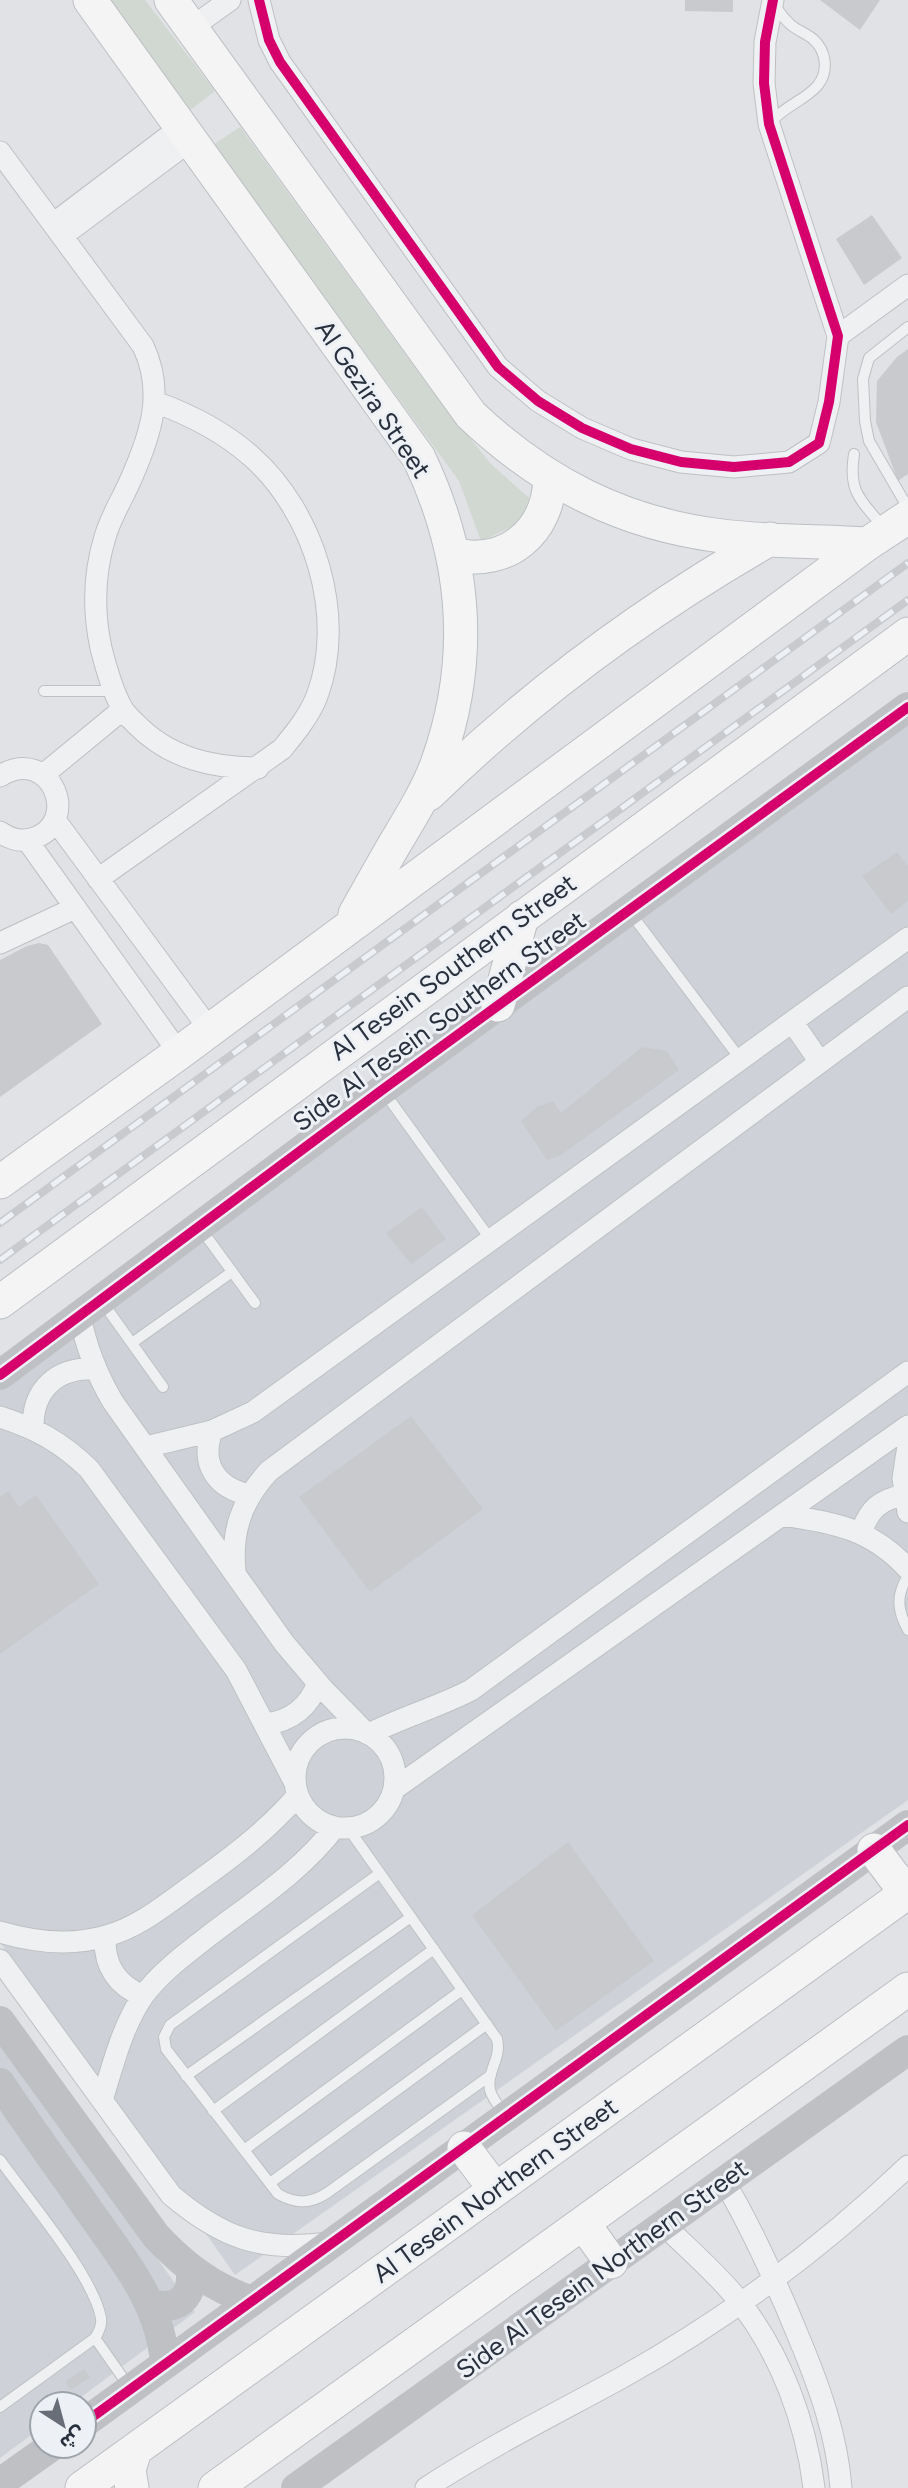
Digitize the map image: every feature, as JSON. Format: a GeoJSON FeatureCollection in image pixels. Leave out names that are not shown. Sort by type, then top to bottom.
{"type":"FeatureCollection","features":[{"type":"Feature","properties":{"kind":"main road","name":"Al Gezira Street"},"geometry":{"type":"LineString","coordinates":[[90,0],[419,457],[434,489],[454,555],[460,597],[461,640],[458,682],[449,724],[440,755],[419,804],[349,925]]}},
{"type":"Feature","properties":{"kind":"main road"},"geometry":{"type":"LineString","coordinates":[[171,0],[471,415],[504,445],[550,478],[591,500],[634,517],[678,529],[724,537],[770,539],[892,525]]}},
{"type":"Feature","properties":{"kind":"main road"},"geometry":{"type":"LineString","coordinates":[[454,555],[493,555],[527,537],[547,504],[550,478]]}},
{"type":"Feature","properties":{"kind":"main road"},"geometry":{"type":"LineString","coordinates":[[0,1182],[179,1053],[892,525]]}},
{"type":"Feature","properties":{"kind":"main road"},"geometry":{"type":"LineString","coordinates":[[419,804],[511,718],[610,640],[716,570],[770,539]]}},
{"type":"Feature","properties":{"kind":"main road","name":"Al Tesein Southern Street"},"geometry":{"type":"LineString","coordinates":[[0,1303],[908,634]]}},
{"type":"Feature","properties":{"kind":"main road"},"geometry":{"type":"LineString","coordinates":[[498,1005],[522,917]]}},
{"type":"Feature","properties":{"kind":"main road"},"geometry":{"type":"LineString","coordinates":[[874,1850],[907,1893]]}},
{"type":"Feature","properties":{"kind":"main road","name":"Al Tesein Northern Street"},"geometry":{"type":"LineString","coordinates":[[82,2488],[907,1893]]}},
{"type":"Feature","properties":{"kind":"main road"},"geometry":{"type":"LineString","coordinates":[[215,2488],[908,1989]]}},
{"type":"Feature","properties":{"kind":"main road"},"geometry":{"type":"LineString","coordinates":[[464,2148],[495,2189]]}},
{"type":"Feature","properties":{"kind":"main road"},"geometry":{"type":"LineString","coordinates":[[583,2223],[611,2262]]}},
{"type":"Feature","properties":{"kind":"main road"},"geometry":{"type":"LineString","coordinates":[[132,2488],[129,2470],[135,2450]]}},
{"type":"Feature","properties":{"kind":"street"},"geometry":{"type":"LineString","coordinates":[[191,29],[230,0]]}},
{"type":"Feature","properties":{"kind":"street"},"geometry":{"type":"LineString","coordinates":[[259,0],[270,40],[280,62],[498,367],[538,401],[582,428],[631,449],[681,462],[733,467],[789,463],[819,443],[829,402],[838,336],[769,124],[764,83],[765,43],[773,1]]}},
{"type":"Feature","properties":{"kind":"street"},"geometry":{"type":"LineString","coordinates":[[57,230],[186,134]]}},
{"type":"Feature","properties":{"kind":"street"},"geometry":{"type":"LineString","coordinates":[[0,152],[143,346],[151,363],[155,401],[131,479],[104,537],[95,599],[97,631],[104,662],[119,701],[144,732],[169,750],[187,758],[227,768],[258,768]]}},
{"type":"Feature","properties":{"kind":"street"},"geometry":{"type":"LineString","coordinates":[[838,336],[908,285]]}},
{"type":"Feature","properties":{"kind":"street"},"geometry":{"type":"LineString","coordinates":[[98,879],[282,749],[302,725],[317,697],[325,667],[328,629],[326,603],[315,554],[300,519],[286,497],[253,458],[224,434],[191,415],[155,401]]}},
{"type":"Feature","properties":{"kind":"street"},"geometry":{"type":"LineString","coordinates":[[43,775],[119,701]]}},
{"type":"Feature","properties":{"kind":"street","name":"Side Al Tesein Southern Street"},"geometry":{"type":"LineString","coordinates":[[0,1375],[382,1090],[908,707]]}},
{"type":"Feature","properties":{"kind":"street"},"geometry":{"type":"LineString","coordinates":[[0,776],[20,768],[32,769],[51,782],[58,800],[55,820],[48,830],[38,836],[16,840],[0,832]]}},
{"type":"Feature","properties":{"kind":"street"},"geometry":{"type":"LineString","coordinates":[[55,820],[210,1030]]}},
{"type":"Feature","properties":{"kind":"street"},"geometry":{"type":"LineString","coordinates":[[27,840],[179,1053]]}},
{"type":"Feature","properties":{"kind":"street"},"geometry":{"type":"LineString","coordinates":[[0,943],[75,908]]}},
{"type":"Feature","properties":{"kind":"street"},"geometry":{"type":"LineString","coordinates":[[104,948],[133,927]]}},
{"type":"Feature","properties":{"kind":"street"},"geometry":{"type":"LineString","coordinates":[[146,1447],[212,1431],[253,1412],[908,938]]}},
{"type":"Feature","properties":{"kind":"street"},"geometry":{"type":"LineString","coordinates":[[235,1571],[233,1555],[242,1509],[262,1478],[277,1464],[908,997]]}},
{"type":"Feature","properties":{"kind":"street"},"geometry":{"type":"LineString","coordinates":[[793,1023],[820,1062]]}},
{"type":"Feature","properties":{"kind":"street"},"geometry":{"type":"LineString","coordinates":[[0,1417],[44,1433],[68,1449],[89,1469],[236,1670],[312,1816],[342,1828],[361,1826],[382,1812],[394,1789],[393,1764],[380,1742],[367,1733],[318,1683],[284,1643],[113,1402],[96,1369],[84,1334],[91,1308]]}},
{"type":"Feature","properties":{"kind":"street"},"geometry":{"type":"LineString","coordinates":[[33,1429],[35,1407],[45,1387],[73,1370],[96,1369]]}},
{"type":"Feature","properties":{"kind":"street"},"geometry":{"type":"LineString","coordinates":[[0,1932],[44,1941],[74,1942],[105,1937],[149,1917],[243,1849],[272,1824],[297,1789],[300,1758],[316,1738],[340,1729],[367,1733],[453,1700],[471,1690],[908,1372]]}},
{"type":"Feature","properties":{"kind":"street"},"geometry":{"type":"LineString","coordinates":[[394,1789],[908,1426]]}},
{"type":"Feature","properties":{"kind":"street"},"geometry":{"type":"LineString","coordinates":[[212,1431],[208,1452],[213,1472],[228,1488],[250,1495]]}},
{"type":"Feature","properties":{"kind":"street"},"geometry":{"type":"LineString","coordinates":[[861,1534],[865,1520],[877,1505],[886,1499],[907,1503],[903,1478],[908,1446]]}},
{"type":"Feature","properties":{"kind":"street"},"geometry":{"type":"LineString","coordinates":[[782,1515],[845,1526],[872,1538],[908,1569]]}},
{"type":"Feature","properties":{"kind":"street"},"geometry":{"type":"LineString","coordinates":[[266,1724],[295,1715],[309,1701],[318,1683]]}},
{"type":"Feature","properties":{"kind":"street"},"geometry":{"type":"LineString","coordinates":[[98,2413],[908,1825]]}},
{"type":"Feature","properties":{"kind":"street"},"geometry":{"type":"LineString","coordinates":[[102,2100],[123,2033],[144,1996],[166,1970],[342,1828]]}},
{"type":"Feature","properties":{"kind":"street"},"geometry":{"type":"LineString","coordinates":[[105,1937],[104,1950],[113,1974],[132,1991],[144,1996]]}},
{"type":"Feature","properties":{"kind":"street"},"geometry":{"type":"LineString","coordinates":[[0,1960],[171,2195],[198,2217],[228,2234],[262,2244],[297,2247],[332,2243]]}},
{"type":"Feature","properties":{"kind":"street"},"geometry":{"type":"LineString","coordinates":[[0,2021],[156,2236],[191,2270],[220,2289],[252,2301]]}},
{"type":"Feature","properties":{"kind":"street","name":"Side Al Tesein Northern Street"},"geometry":{"type":"LineString","coordinates":[[296,2488],[908,2050]]}},
{"type":"Feature","properties":{"kind":"street"},"geometry":{"type":"LineString","coordinates":[[4,2096],[137,2279],[150,2304],[164,2345],[165,2364]]}},
{"type":"Feature","properties":{"kind":"street"},"geometry":{"type":"LineString","coordinates":[[426,2488],[536,2422],[632,2371],[740,2302],[830,2236],[908,2165]]}},
{"type":"Feature","properties":{"kind":"street"},"geometry":{"type":"LineString","coordinates":[[724,2182],[746,2218],[775,2278],[815,2374],[835,2444],[841,2488]]}},
{"type":"Feature","properties":{"kind":"street"},"geometry":{"type":"LineString","coordinates":[[664,2225],[740,2302],[766,2340],[786,2381],[801,2423],[814,2488]]}},
{"type":"Feature","properties":{"kind":"street"},"geometry":{"type":"LineString","coordinates":[[150,2304],[163,2307],[176,2304],[187,2296],[192,2283],[191,2270]]}},
{"type":"Feature","properties":{"kind":"street"},"geometry":{"type":"LineString","coordinates":[[0,2483],[32,2460]]}},
{"type":"Feature","properties":{"kind":"lane"},"geometry":{"type":"LineString","coordinates":[[769,124],[779,113],[819,84],[825,73],[821,48],[813,38],[780,15],[773,1]]}},
{"type":"Feature","properties":{"kind":"lane"},"geometry":{"type":"LineString","coordinates":[[892,525],[880,463],[869,441],[865,421],[863,379],[869,358],[908,327]]}},
{"type":"Feature","properties":{"kind":"lane"},"geometry":{"type":"LineString","coordinates":[[854,454],[851,474],[855,490],[892,525]]}},
{"type":"Feature","properties":{"kind":"lane"},"geometry":{"type":"LineString","coordinates":[[44,691],[119,701]]}},
{"type":"Feature","properties":{"kind":"lane"},"geometry":{"type":"LineString","coordinates":[[629,910],[741,1060]]}},
{"type":"Feature","properties":{"kind":"lane"},"geometry":{"type":"LineString","coordinates":[[382,1090],[491,1240]]}},
{"type":"Feature","properties":{"kind":"lane"},"geometry":{"type":"LineString","coordinates":[[200,1227],[256,1303]]}},
{"type":"Feature","properties":{"kind":"lane"},"geometry":{"type":"LineString","coordinates":[[132,1343],[232,1272]]}},
{"type":"Feature","properties":{"kind":"lane"},"geometry":{"type":"LineString","coordinates":[[91,1308],[132,1343],[163,1387]]}},
{"type":"Feature","properties":{"kind":"lane"},"geometry":{"type":"LineString","coordinates":[[908,1576],[898,1600],[900,1616],[908,1630]]}},
{"type":"Feature","properties":{"kind":"lane"},"geometry":{"type":"LineString","coordinates":[[342,1828],[380,1873],[497,2039],[499,2047],[491,2075],[491,2094],[507,2116]]}},
{"type":"Feature","properties":{"kind":"lane"},"geometry":{"type":"LineString","coordinates":[[380,1873],[170,2025],[164,2036],[166,2049],[278,2194],[303,2203],[316,2200],[491,2075]]}},
{"type":"Feature","properties":{"kind":"lane"},"geometry":{"type":"LineString","coordinates":[[186,2076],[411,1917]]}},
{"type":"Feature","properties":{"kind":"lane"},"geometry":{"type":"LineString","coordinates":[[213,2111],[434,1949]]}},
{"type":"Feature","properties":{"kind":"lane"},"geometry":{"type":"LineString","coordinates":[[244,2150],[462,1990]]}},
{"type":"Feature","properties":{"kind":"lane"},"geometry":{"type":"LineString","coordinates":[[270,2183],[487,2024]]}},
{"type":"Feature","properties":{"kind":"lane"},"geometry":{"type":"LineString","coordinates":[[0,2160],[83,2277],[101,2317],[99,2332],[95,2338],[0,2407]]}},
{"type":"Feature","properties":{"kind":"lane"},"geometry":{"type":"LineString","coordinates":[[95,2338],[131,2389]]}},
{"type":"Feature","properties":{"kind":"shaded area"},"geometry":{"type":"Polygon","coordinates":[[[110,0],[145,0],[215,91],[188,112],[110,0]]]}},
{"type":"Feature","properties":{"kind":"shaded area"},"geometry":{"type":"Polygon","coordinates":[[[240,127],[429,387],[490,463],[529,498],[520,523],[481,541],[459,481],[213,145],[240,127]]]}},
{"type":"Feature","properties":{"kind":"shaded area"},"geometry":{"type":"Polygon","coordinates":[[[908,720],[908,1800],[235,2275],[0,1942],[0,1371],[908,720]]]}},
{"type":"Feature","properties":{"kind":"shaded area"},"geometry":{"type":"Polygon","coordinates":[[[0,2035],[195,2312],[91,2390],[28,2390],[28,2437],[0,2458],[0,2035]]]}},
{"type":"Feature","properties":{"kind":"building"},"geometry":{"type":"Polygon","coordinates":[[[685,0],[733,0],[733,12],[685,11],[685,0]]]}},
{"type":"Feature","properties":{"kind":"building"},"geometry":{"type":"Polygon","coordinates":[[[820,0],[880,0],[860,30],[820,0]]]}},
{"type":"Feature","properties":{"kind":"building"},"geometry":{"type":"Polygon","coordinates":[[[872,215],[902,258],[864,285],[836,239],[872,215]]]}},
{"type":"Feature","properties":{"kind":"building"},"geometry":{"type":"Polygon","coordinates":[[[908,349],[908,474],[898,481],[876,422],[877,381],[897,357],[908,349]]]}},
{"type":"Feature","properties":{"kind":"building"},"geometry":{"type":"Polygon","coordinates":[[[897,852],[908,866],[908,901],[891,914],[862,876],[897,852]]]}},
{"type":"Feature","properties":{"kind":"building"},"geometry":{"type":"Polygon","coordinates":[[[39,943],[48,945],[102,1024],[0,1097],[0,960],[39,943]]]}},
{"type":"Feature","properties":{"kind":"building"},"geometry":{"type":"Polygon","coordinates":[[[642,1047],[667,1051],[679,1070],[561,1155],[547,1160],[521,1121],[537,1107],[553,1101],[561,1113],[642,1047]]]}},
{"type":"Feature","properties":{"kind":"building"},"geometry":{"type":"Polygon","coordinates":[[[422,1207],[446,1239],[411,1264],[386,1233],[422,1207]]]}},
{"type":"Feature","properties":{"kind":"building"},"geometry":{"type":"Polygon","coordinates":[[[411,1416],[483,1509],[370,1592],[299,1497],[411,1416]]]}},
{"type":"Feature","properties":{"kind":"building"},"geometry":{"type":"Polygon","coordinates":[[[8,1491],[19,1507],[36,1495],[99,1584],[0,1654],[0,1497],[8,1491]]]}},
{"type":"Feature","properties":{"kind":"building"},"geometry":{"type":"Polygon","coordinates":[[[568,1842],[654,1961],[556,2031],[472,1915],[568,1842]]]}},
{"type":"Feature","properties":{"kind":"building"},"geometry":{"type":"Polygon","coordinates":[[[84,2369],[90,2377],[71,2390],[65,2382],[84,2369]]]}},
{"type":"Feature","properties":{"kind":"railway"},"geometry":{"type":"LineString","coordinates":[[0,1223],[908,563]]}},
{"type":"Feature","properties":{"kind":"railway"},"geometry":{"type":"LineString","coordinates":[[0,1260],[908,600]]}},
{"type":"Feature","properties":{"kind":"cycle path"},"geometry":{"type":"LineString","coordinates":[[259,0],[269,40],[280,62],[498,367],[538,401],[582,428],[631,449],[681,462],[734,467],[789,462],[819,443],[829,402],[838,336],[769,124],[764,83],[765,42],[773,0]]}},
{"type":"Feature","properties":{"kind":"cycle path"},"geometry":{"type":"LineString","coordinates":[[0,1375],[382,1090],[908,707]]}},
{"type":"Feature","properties":{"kind":"cycle path"},"geometry":{"type":"LineString","coordinates":[[98,2413],[908,1825]]}}]}
